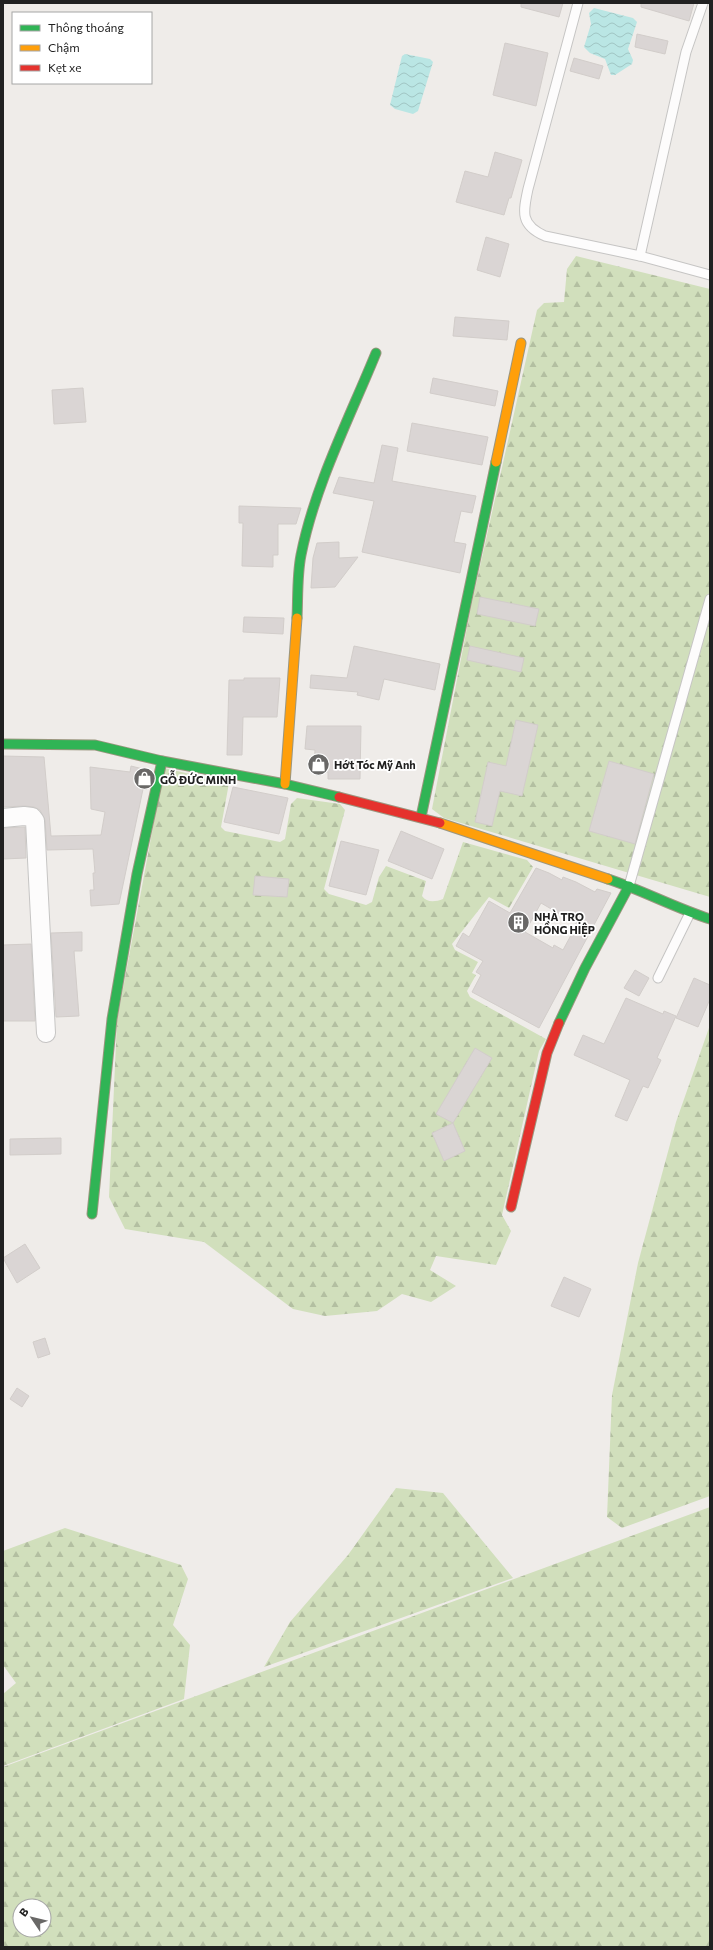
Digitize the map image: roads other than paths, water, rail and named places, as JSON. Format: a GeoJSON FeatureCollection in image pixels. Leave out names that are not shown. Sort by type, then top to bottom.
{"type":"FeatureCollection","features":[{"type":"Feature","properties":{"kind":"street"},"geometry":{"type":"LineString","coordinates":[[420,817],[521,343]]}},
{"type":"Feature","properties":{"kind":"street"},"geometry":{"type":"LineString","coordinates":[[285,784],[301,556],[308,526],[317,498],[376,353]]}},
{"type":"Feature","properties":{"kind":"street"},"geometry":{"type":"LineString","coordinates":[[3,744],[95,745],[162,761],[285,784],[420,817],[629,886],[690,913],[710,919]]}},
{"type":"Feature","properties":{"kind":"street"},"geometry":{"type":"LineString","coordinates":[[92,1214],[112,1019],[137,874],[162,761]]}},
{"type":"Feature","properties":{"kind":"street"},"geometry":{"type":"LineString","coordinates":[[3,818],[24,816],[32,817],[35,821],[46,1033]]}},
{"type":"Feature","properties":{"kind":"street"},"geometry":{"type":"LineString","coordinates":[[511,1207],[547,1053],[553,1036],[568,1002],[629,886]]}},
{"type":"Feature","properties":{"kind":"lane"},"geometry":{"type":"LineString","coordinates":[[578,3],[523,212],[527,223],[534,231],[545,236],[640,256],[710,274]]}},
{"type":"Feature","properties":{"kind":"lane"},"geometry":{"type":"LineString","coordinates":[[640,256],[686,52],[703,3]]}},
{"type":"Feature","properties":{"kind":"lane"},"geometry":{"type":"LineString","coordinates":[[629,886],[710,599]]}},
{"type":"Feature","properties":{"kind":"lane"},"geometry":{"type":"LineString","coordinates":[[658,978],[690,913]]}},
{"type":"Feature","properties":{"kind":"water"},"geometry":{"type":"Polygon","coordinates":[[[594,8],[633,18],[637,22],[628,49],[633,60],[632,64],[615,75],[611,75],[605,59],[590,53],[584,47],[591,24],[589,13],[594,8]]]}},
{"type":"Feature","properties":{"kind":"water"},"geometry":{"type":"Polygon","coordinates":[[[405,54],[430,59],[433,62],[418,111],[413,114],[395,109],[390,105],[402,56],[405,54]]]}},
{"type":"Feature","properties":{"kind":"place","name":"Hớt Tóc Mỹ Anh"},"geometry":{"type":"Point","coordinates":[319,764]}},
{"type":"Feature","properties":{"kind":"place","name":"GỖ ĐỨC MINH"},"geometry":{"type":"Point","coordinates":[144,779]}},
{"type":"Feature","properties":{"kind":"place","name":"NHÀ TRỌ HỒNG HIỆP"},"geometry":{"type":"Point","coordinates":[518,922]}}]}
